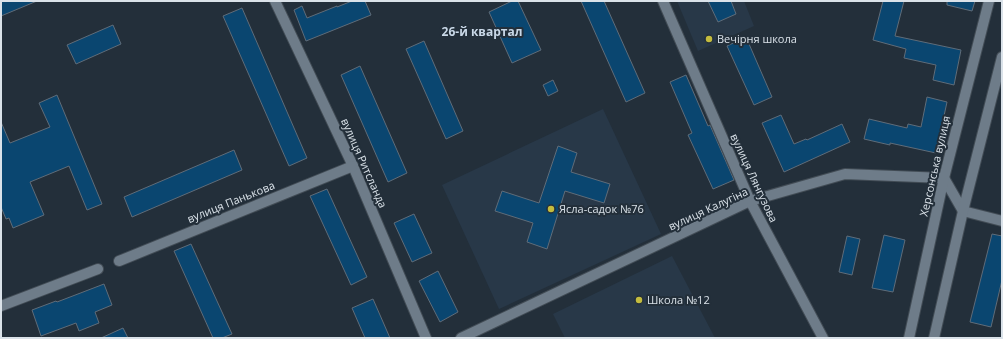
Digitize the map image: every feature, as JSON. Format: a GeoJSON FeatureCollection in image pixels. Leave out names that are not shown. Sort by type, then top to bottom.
{"type":"FeatureCollection","features":[{"type":"Feature","properties":{"kind":"street","name":"вулиця Ритсланда"},"geometry":{"type":"LineString","coordinates":[[275,1],[353,166],[426,338]]}},
{"type":"Feature","properties":{"kind":"street","name":"вулиця Лянгузова"},"geometry":{"type":"LineString","coordinates":[[663,1],[750,201],[823,338]]}},
{"type":"Feature","properties":{"kind":"street","name":"Херсонська вулиця"},"geometry":{"type":"LineString","coordinates":[[909,338],[944,178],[989,1]]}},
{"type":"Feature","properties":{"kind":"street"},"geometry":{"type":"LineString","coordinates":[[934,338],[963,212],[1002,58]]}},
{"type":"Feature","properties":{"kind":"street","name":"вулиця Панькова"},"geometry":{"type":"LineString","coordinates":[[119,261],[353,166]]}},
{"type":"Feature","properties":{"kind":"street","name":"вулиця Калугіна"},"geometry":{"type":"LineString","coordinates":[[462,338],[750,201],[845,174],[944,178]]}},
{"type":"Feature","properties":{"kind":"street"},"geometry":{"type":"LineString","coordinates":[[944,178],[963,212],[1002,221]]}},
{"type":"Feature","properties":{"kind":"street"},"geometry":{"type":"LineString","coordinates":[[1,306],[98,269]]}},
{"type":"Feature","properties":{"kind":"shaded area","name":"Вечірня школа"},"geometry":{"type":"Polygon","coordinates":[[[677,1],[744,1],[754,26],[698,51],[677,1]]]}},
{"type":"Feature","properties":{"kind":"shaded area","name":"Ясла-садок №76"},"geometry":{"type":"Polygon","coordinates":[[[603,109],[661,234],[499,309],[442,185],[603,109]]]}},
{"type":"Feature","properties":{"kind":"shaded area","name":"Школа №12"},"geometry":{"type":"Polygon","coordinates":[[[672,256],[715,338],[565,338],[553,314],[672,256]]]}},
{"type":"Feature","properties":{"kind":"building"},"geometry":{"type":"Polygon","coordinates":[[[1,1],[37,1],[1,16],[1,1]]]}},
{"type":"Feature","properties":{"kind":"building"},"geometry":{"type":"Polygon","coordinates":[[[352,1],[365,1],[371,15],[306,41],[294,10],[302,6],[307,18],[352,1]]]}},
{"type":"Feature","properties":{"kind":"building"},"geometry":{"type":"Polygon","coordinates":[[[512,1],[518,1],[541,50],[512,63],[489,12],[512,1]]]}},
{"type":"Feature","properties":{"kind":"building"},"geometry":{"type":"Polygon","coordinates":[[[581,1],[604,1],[645,93],[626,102],[581,1]]]}},
{"type":"Feature","properties":{"kind":"building"},"geometry":{"type":"Polygon","coordinates":[[[708,1],[731,1],[736,14],[718,22],[708,1]]]}},
{"type":"Feature","properties":{"kind":"building"},"geometry":{"type":"Polygon","coordinates":[[[883,1],[904,1],[895,36],[961,50],[954,85],[933,80],[936,65],[904,58],[906,49],[873,40],[883,1]]]}},
{"type":"Feature","properties":{"kind":"building"},"geometry":{"type":"Polygon","coordinates":[[[947,1],[975,1],[972,11],[947,5],[947,1]]]}},
{"type":"Feature","properties":{"kind":"building"},"geometry":{"type":"Polygon","coordinates":[[[242,8],[307,158],[289,166],[223,16],[242,8]]]}},
{"type":"Feature","properties":{"kind":"building"},"geometry":{"type":"Polygon","coordinates":[[[113,25],[121,44],[76,64],[67,45],[113,25]]]}},
{"type":"Feature","properties":{"kind":"building"},"geometry":{"type":"Polygon","coordinates":[[[746,37],[772,97],[754,105],[727,46],[746,37]]]}},
{"type":"Feature","properties":{"kind":"building"},"geometry":{"type":"Polygon","coordinates":[[[424,41],[463,131],[446,139],[406,49],[424,41]]]}},
{"type":"Feature","properties":{"kind":"building"},"geometry":{"type":"Polygon","coordinates":[[[360,66],[407,173],[388,182],[341,75],[360,66]]]}},
{"type":"Feature","properties":{"kind":"building"},"geometry":{"type":"Polygon","coordinates":[[[686,75],[734,180],[713,189],[688,135],[692,133],[670,82],[686,75]]]}},
{"type":"Feature","properties":{"kind":"building"},"geometry":{"type":"Polygon","coordinates":[[[553,80],[558,91],[548,96],[543,85],[553,80]]]}},
{"type":"Feature","properties":{"kind":"building"},"geometry":{"type":"Polygon","coordinates":[[[57,95],[102,204],[87,210],[69,166],[30,182],[44,215],[13,228],[9,218],[6,219],[1,207],[1,122],[10,143],[50,127],[39,103],[57,95]]]}},
{"type":"Feature","properties":{"kind":"building"},"geometry":{"type":"Polygon","coordinates":[[[927,97],[947,102],[936,153],[864,139],[869,119],[907,128],[908,124],[921,127],[927,97]]]}},
{"type":"Feature","properties":{"kind":"building"},"geometry":{"type":"Polygon","coordinates":[[[781,115],[794,144],[806,139],[807,140],[842,124],[850,142],[784,172],[762,123],[781,115]]]}},
{"type":"Feature","properties":{"kind":"building"},"geometry":{"type":"Polygon","coordinates":[[[558,146],[577,153],[571,172],[610,184],[604,203],[565,191],[547,249],[527,242],[533,223],[495,211],[502,191],[539,203],[558,146]]]}},
{"type":"Feature","properties":{"kind":"building"},"geometry":{"type":"Polygon","coordinates":[[[234,150],[242,170],[132,217],[124,197],[234,150]]]}},
{"type":"Feature","properties":{"kind":"building"},"geometry":{"type":"Polygon","coordinates":[[[327,189],[367,277],[351,285],[310,196],[327,189]]]}},
{"type":"Feature","properties":{"kind":"building"},"geometry":{"type":"Polygon","coordinates":[[[414,214],[432,253],[412,262],[394,223],[414,214]]]}},
{"type":"Feature","properties":{"kind":"building"},"geometry":{"type":"Polygon","coordinates":[[[992,234],[1002,236],[1002,280],[991,327],[970,322],[992,234]]]}},
{"type":"Feature","properties":{"kind":"building"},"geometry":{"type":"Polygon","coordinates":[[[884,235],[905,240],[893,292],[872,288],[884,235]]]}},
{"type":"Feature","properties":{"kind":"building"},"geometry":{"type":"Polygon","coordinates":[[[847,236],[860,239],[852,275],[839,272],[847,236]]]}},
{"type":"Feature","properties":{"kind":"building"},"geometry":{"type":"Polygon","coordinates":[[[191,244],[232,334],[222,338],[213,338],[174,251],[191,244]]]}},
{"type":"Feature","properties":{"kind":"building"},"geometry":{"type":"Polygon","coordinates":[[[438,271],[458,312],[440,322],[419,281],[438,271]]]}},
{"type":"Feature","properties":{"kind":"building"},"geometry":{"type":"Polygon","coordinates":[[[104,284],[112,305],[95,312],[99,323],[79,331],[76,323],[41,336],[32,310],[104,284]]]}},
{"type":"Feature","properties":{"kind":"building"},"geometry":{"type":"Polygon","coordinates":[[[373,299],[390,338],[365,338],[352,308],[373,299]]]}},
{"type":"Feature","properties":{"kind":"building"},"geometry":{"type":"Polygon","coordinates":[[[123,328],[128,338],[101,338],[123,328]]]}},
{"type":"Feature","properties":{"kind":"place","name":"Вечірня школа"},"geometry":{"type":"Point","coordinates":[709,39]}},
{"type":"Feature","properties":{"kind":"place","name":"Ясла-садок №76"},"geometry":{"type":"Point","coordinates":[551,209]}},
{"type":"Feature","properties":{"kind":"place","name":"Школа №12"},"geometry":{"type":"Point","coordinates":[639,300]}},
{"type":"Feature","properties":{"kind":"district","name":"26-й квартал"},"geometry":{"type":"Point","coordinates":[482,32]}}]}
